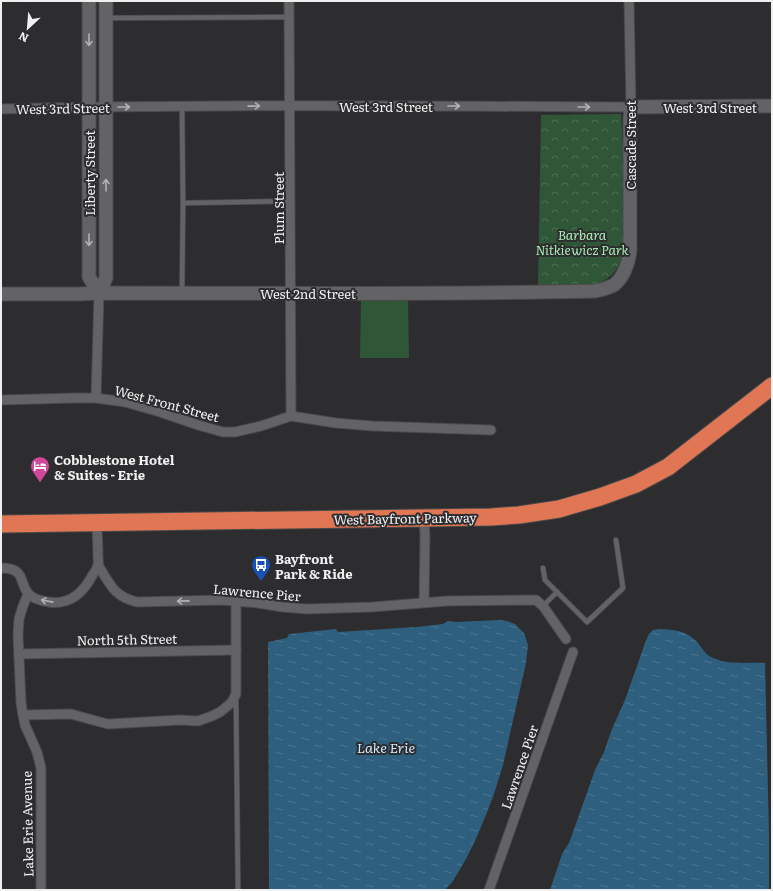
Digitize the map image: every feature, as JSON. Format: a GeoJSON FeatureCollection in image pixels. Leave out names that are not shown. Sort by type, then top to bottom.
{"type":"FeatureCollection","features":[{"type":"Feature","properties":{"kind":"highway","name":"West Bayfront Parkway"},"geometry":{"type":"LineString","coordinates":[[1,524],[492,516],[539,513],[581,504],[636,484],[668,467],[770,391]]}},
{"type":"Feature","properties":{"kind":"street","name":"Liberty Street"},"geometry":{"type":"LineString","coordinates":[[89,1],[89,277],[99,293]]}},
{"type":"Feature","properties":{"kind":"street","name":"Liberty Street"},"geometry":{"type":"LineString","coordinates":[[96,398],[99,293],[106,278],[106,1]]}},
{"type":"Feature","properties":{"kind":"street","name":"Plum Street"},"geometry":{"type":"LineString","coordinates":[[289,1],[291,416]]}},
{"type":"Feature","properties":{"kind":"street","name":"Cascade Street"},"geometry":{"type":"LineString","coordinates":[[614,284],[621,277],[630,257],[631,107],[629,1]]}},
{"type":"Feature","properties":{"kind":"street","name":"West 3rd Street"},"geometry":{"type":"LineString","coordinates":[[1,109],[290,106],[772,106]]}},
{"type":"Feature","properties":{"kind":"street","name":"West 2nd Street"},"geometry":{"type":"LineString","coordinates":[[1,294],[535,292],[595,291],[608,288],[614,284]]}},
{"type":"Feature","properties":{"kind":"street","name":"West Front Street"},"geometry":{"type":"LineString","coordinates":[[1,400],[96,398],[125,402],[223,432],[235,432],[261,426],[291,416],[336,423],[372,426],[491,430]]}},
{"type":"Feature","properties":{"kind":"street"},"geometry":{"type":"LineString","coordinates":[[424,517],[424,602]]}},
{"type":"Feature","properties":{"kind":"street"},"geometry":{"type":"LineString","coordinates":[[1,568],[11,569],[17,572],[21,577],[28,594],[32,597],[46,602],[61,603],[68,601],[81,592],[90,580],[98,565],[97,523]]}},
{"type":"Feature","properties":{"kind":"street","name":"Lawrence Pier"},"geometry":{"type":"LineString","coordinates":[[98,565],[118,594],[137,602],[222,600],[307,609],[347,609],[424,602],[530,599],[536,600],[543,606]]}},
{"type":"Feature","properties":{"kind":"street","name":"Lake Erie Avenue"},"geometry":{"type":"LineString","coordinates":[[28,594],[19,619],[18,635],[23,715],[25,725],[37,752],[41,768],[41,890]]}},
{"type":"Feature","properties":{"kind":"street"},"geometry":{"type":"LineString","coordinates":[[23,715],[71,714],[108,724],[180,720],[198,721],[220,712],[230,704],[236,694],[236,601]]}},
{"type":"Feature","properties":{"kind":"street"},"geometry":{"type":"LineString","coordinates":[[543,606],[566,639]]}},
{"type":"Feature","properties":{"kind":"street","name":"North 5th Street"},"geometry":{"type":"LineString","coordinates":[[19,654],[236,650]]}},
{"type":"Feature","properties":{"kind":"street","name":"Lawrence Pier"},"geometry":{"type":"LineString","coordinates":[[489,890],[573,652]]}},
{"type":"Feature","properties":{"kind":"lane"},"geometry":{"type":"LineString","coordinates":[[106,18],[290,18]]}},
{"type":"Feature","properties":{"kind":"lane"},"geometry":{"type":"LineString","coordinates":[[182,107],[184,203],[182,293]]}},
{"type":"Feature","properties":{"kind":"lane"},"geometry":{"type":"LineString","coordinates":[[184,203],[291,201]]}},
{"type":"Feature","properties":{"kind":"lane"},"geometry":{"type":"LineString","coordinates":[[543,568],[545,580],[587,622],[623,588],[616,540]]}},
{"type":"Feature","properties":{"kind":"lane"},"geometry":{"type":"LineString","coordinates":[[543,606],[557,592]]}},
{"type":"Feature","properties":{"kind":"lane"},"geometry":{"type":"LineString","coordinates":[[236,694],[235,717],[238,890]]}},
{"type":"Feature","properties":{"kind":"green space","name":"Barbara Nitkiewicz Park"},"geometry":{"type":"Polygon","coordinates":[[[621,114],[624,252],[620,263],[608,278],[597,284],[538,286],[541,115],[621,114]]]}},
{"type":"Feature","properties":{"kind":"green space"},"geometry":{"type":"Polygon","coordinates":[[[361,299],[408,299],[409,358],[360,358],[361,299]]]}},
{"type":"Feature","properties":{"kind":"water","name":"Lake Erie"},"geometry":{"type":"Polygon","coordinates":[[[499,620],[515,624],[524,633],[528,645],[526,663],[503,765],[494,794],[475,841],[453,881],[445,890],[269,890],[268,642],[287,638],[289,634],[336,629],[338,632],[416,627],[443,624],[448,621],[499,620]]]}},
{"type":"Feature","properties":{"kind":"water"},"geometry":{"type":"Polygon","coordinates":[[[653,630],[675,630],[689,635],[698,643],[707,655],[722,661],[734,663],[765,663],[769,890],[550,890],[562,854],[569,843],[595,770],[625,700],[645,643],[649,634],[653,630]]]}},
{"type":"Feature","properties":{"kind":"place","name":"Cobblestone Hotel & Suites - Erie"},"geometry":{"type":"Point","coordinates":[40,483]}},
{"type":"Feature","properties":{"kind":"place","name":"Bayfront Park & Ride"},"geometry":{"type":"Point","coordinates":[261,582]}}]}
